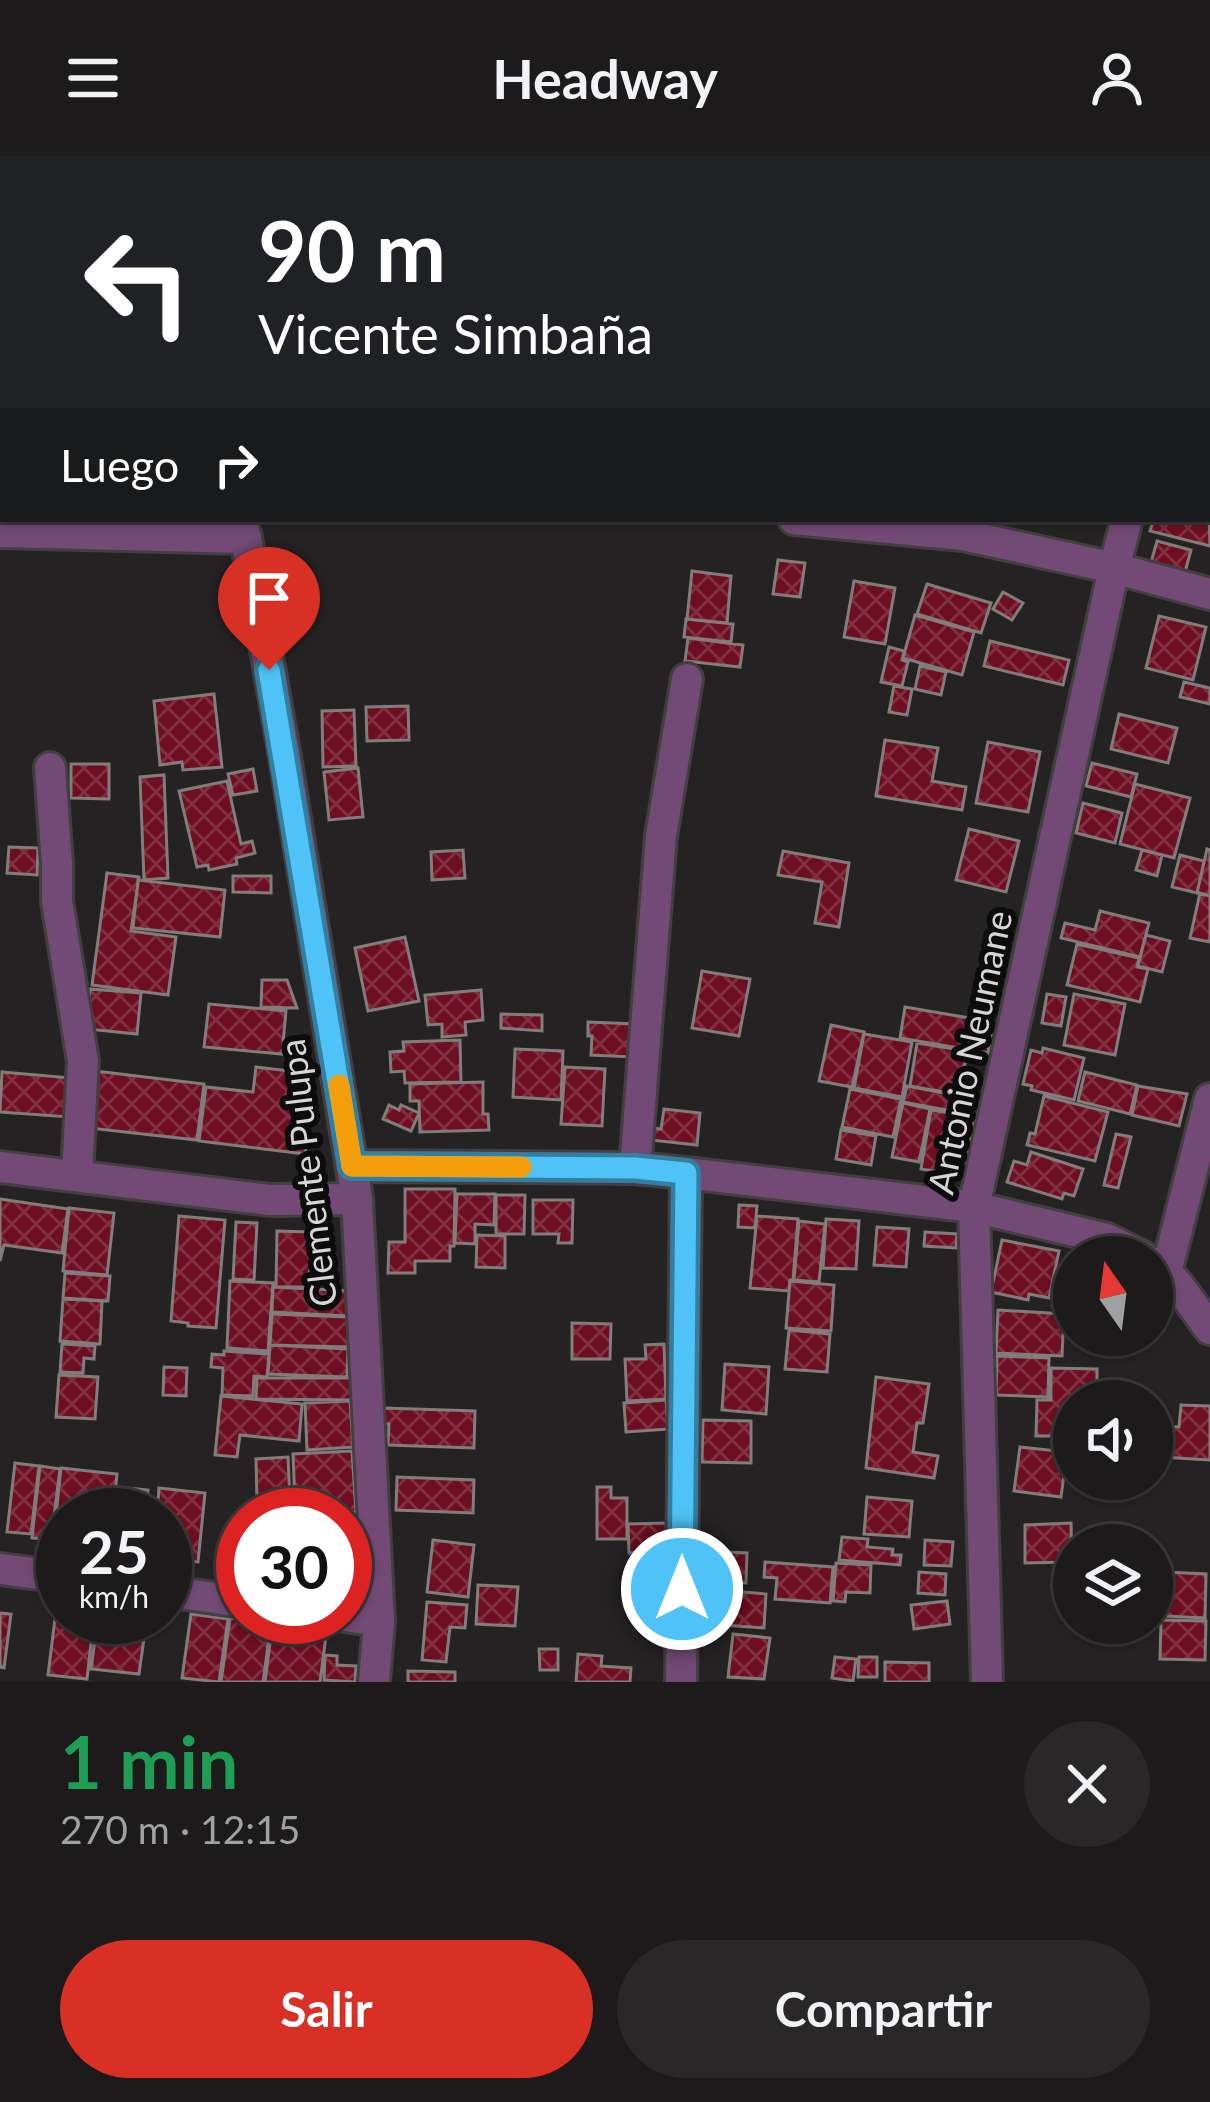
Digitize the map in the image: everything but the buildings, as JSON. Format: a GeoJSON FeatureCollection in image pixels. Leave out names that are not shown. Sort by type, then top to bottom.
{"type":"FeatureCollection","features":[{"type":"Feature","properties":{"kind":"street"},"geometry":{"type":"LineString","coordinates":[[826,522],[963,535],[1210,594]]}},
{"type":"Feature","properties":{"kind":"street","name":"Antonio Neumane"},"geometry":{"type":"LineString","coordinates":[[987,1682],[974,1207],[1126,522]]}},
{"type":"Feature","properties":{"kind":"street"},"geometry":{"type":"LineString","coordinates":[[0,532],[243,529]]}},
{"type":"Feature","properties":{"kind":"street","name":"Clemente Pulupa"},"geometry":{"type":"LineString","coordinates":[[243,529],[356,1199],[380,1621],[374,1682]]}},
{"type":"Feature","properties":{"kind":"street"},"geometry":{"type":"LineString","coordinates":[[635,1168],[661,836],[687,679]]}},
{"type":"Feature","properties":{"kind":"street"},"geometry":{"type":"LineString","coordinates":[[50,768],[57,901],[82,1060],[76,1175]]}},
{"type":"Feature","properties":{"kind":"street"},"geometry":{"type":"LineString","coordinates":[[1163,1236],[1210,1099]]}},
{"type":"Feature","properties":{"kind":"street"},"geometry":{"type":"LineString","coordinates":[[352,1166],[635,1168],[974,1207],[1095,1236]]}},
{"type":"Feature","properties":{"kind":"street"},"geometry":{"type":"LineString","coordinates":[[0,1167],[270,1200],[356,1199]]}},
{"type":"Feature","properties":{"kind":"street"},"geometry":{"type":"LineString","coordinates":[[681,1682],[686,1173]]}},
{"type":"Feature","properties":{"kind":"street"},"geometry":{"type":"LineString","coordinates":[[1173,1285],[1210,1329]]}},
{"type":"Feature","properties":{"kind":"street"},"geometry":{"type":"LineString","coordinates":[[0,1569],[36,1574]]}},
{"type":"Feature","properties":{"kind":"street"},"geometry":{"type":"LineString","coordinates":[[372,1620],[380,1621]]}},
{"type":"Feature","properties":{"kind":"slow traffic"},"geometry":{"type":"LineString","coordinates":[[339,1085],[352,1166],[521,1167]]}},
{"type":"Feature","properties":{"kind":"route"},"geometry":{"type":"LineString","coordinates":[[269,670],[352,1166],[635,1168],[686,1173],[682,1589]]}}]}
